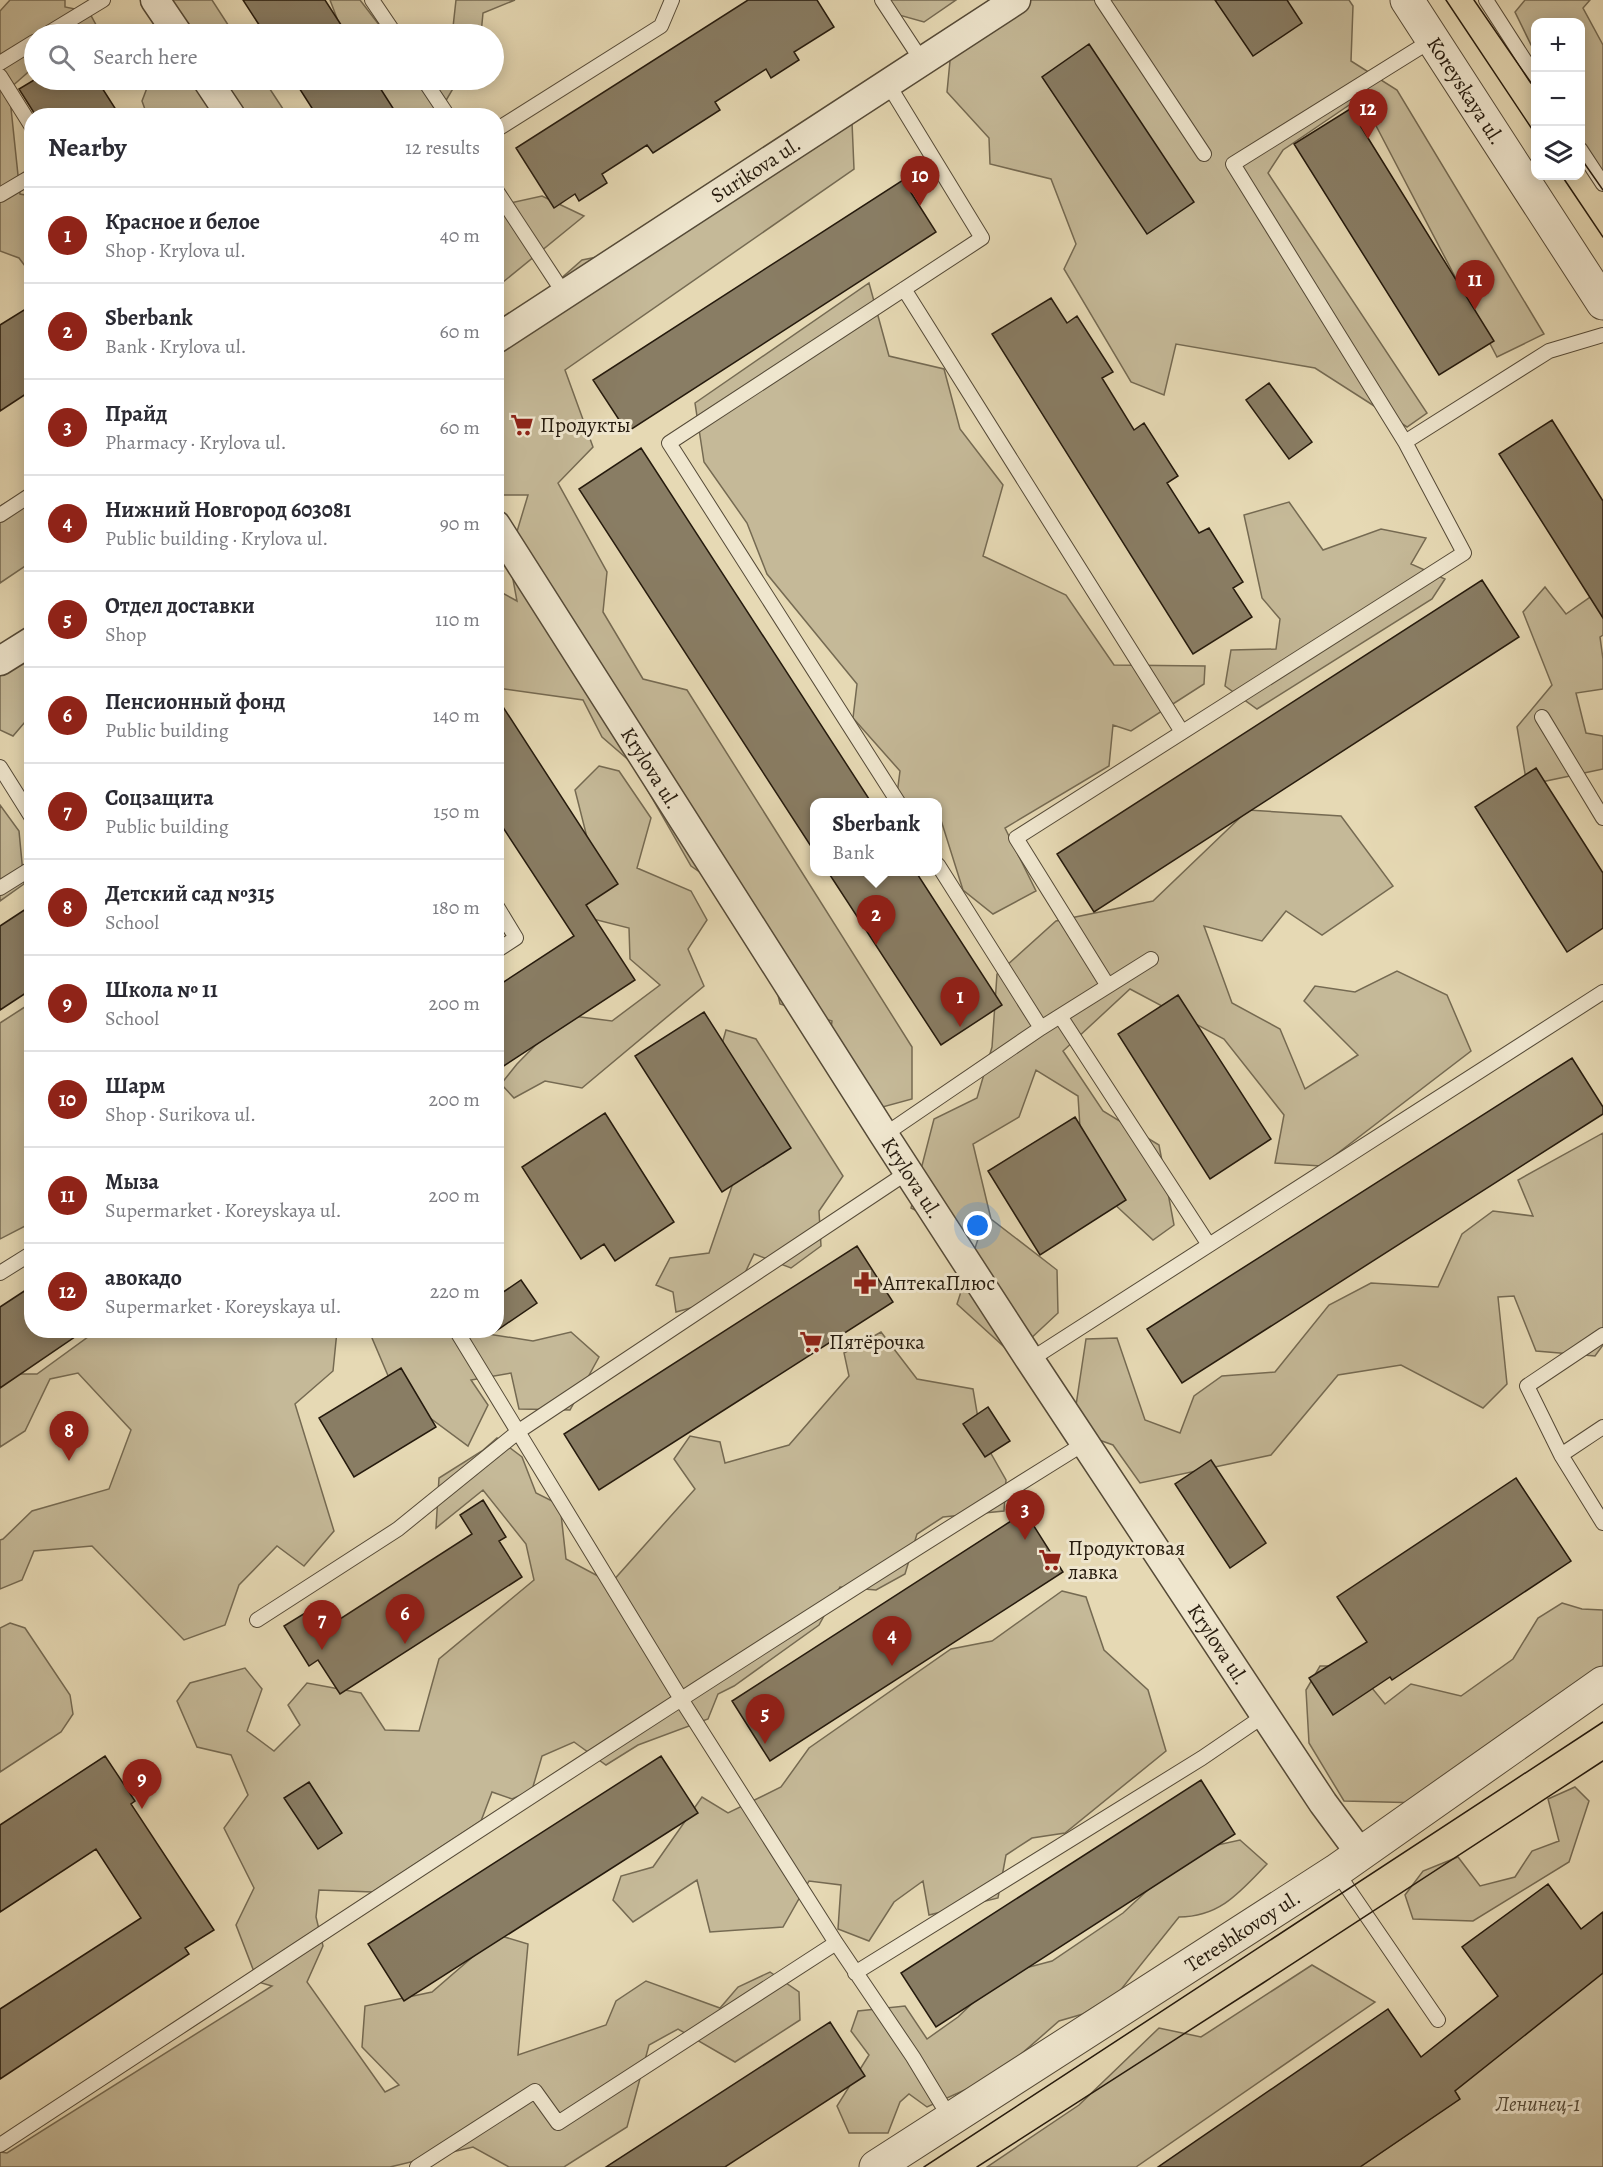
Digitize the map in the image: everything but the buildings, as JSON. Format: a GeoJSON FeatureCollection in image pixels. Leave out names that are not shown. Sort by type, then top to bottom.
{"type":"FeatureCollection","features":[{"type":"Feature","properties":{"kind":"street"},"geometry":{"type":"LineString","coordinates":[[155,0],[171,24]]}},
{"type":"Feature","properties":{"kind":"street","name":"Surikova ul."},"geometry":{"type":"LineString","coordinates":[[504,334],[1016,0]]}},
{"type":"Feature","properties":{"kind":"street","name":"Koreyskaya ul."},"geometry":{"type":"LineString","coordinates":[[1407,0],[1603,303]]}},
{"type":"Feature","properties":{"kind":"street"},"geometry":{"type":"LineString","coordinates":[[214,90],[226,108]]}},
{"type":"Feature","properties":{"kind":"street","name":"Krylova ul."},"geometry":{"type":"LineString","coordinates":[[504,538],[884,1135],[1323,1803],[1348,1862]]}},
{"type":"Feature","properties":{"kind":"street"},"geometry":{"type":"LineString","coordinates":[[0,662],[24,646]]}},
{"type":"Feature","properties":{"kind":"street","name":"Tereshkovoy ul."},"geometry":{"type":"LineString","coordinates":[[876,2167],[1348,1862],[1603,1683]]}},
{"type":"Feature","properties":{"kind":"lane"},"geometry":{"type":"LineString","coordinates":[[63,24],[103,0]]}},
{"type":"Feature","properties":{"kind":"lane"},"geometry":{"type":"LineString","coordinates":[[372,0],[388,24]]}},
{"type":"Feature","properties":{"kind":"lane"},"geometry":{"type":"LineString","coordinates":[[504,125],[661,26],[672,0]]}},
{"type":"Feature","properties":{"kind":"lane"},"geometry":{"type":"LineString","coordinates":[[882,0],[922,61]]}},
{"type":"Feature","properties":{"kind":"lane"},"geometry":{"type":"LineString","coordinates":[[1102,0],[1204,154]]}},
{"type":"Feature","properties":{"kind":"lane"},"geometry":{"type":"LineString","coordinates":[[1486,0],[1532,72]]}},
{"type":"Feature","properties":{"kind":"lane"},"geometry":{"type":"LineString","coordinates":[[1108,986],[1016,838],[1464,553],[1405,442],[1233,164],[1432,40]]}},
{"type":"Feature","properties":{"kind":"lane"},"geometry":{"type":"LineString","coordinates":[[0,63],[24,48]]}},
{"type":"Feature","properties":{"kind":"lane"},"geometry":{"type":"LineString","coordinates":[[0,76],[24,114]]}},
{"type":"Feature","properties":{"kind":"lane"},"geometry":{"type":"LineString","coordinates":[[888,84],[982,238],[669,443],[895,798]]}},
{"type":"Feature","properties":{"kind":"lane"},"geometry":{"type":"LineString","coordinates":[[431,90],[443,108]]}},
{"type":"Feature","properties":{"kind":"lane"},"geometry":{"type":"LineString","coordinates":[[1585,155],[1603,184]]}},
{"type":"Feature","properties":{"kind":"lane"},"geometry":{"type":"LineString","coordinates":[[0,195],[24,181]]}},
{"type":"Feature","properties":{"kind":"lane"},"geometry":{"type":"LineString","coordinates":[[504,202],[565,295]]}},
{"type":"Feature","properties":{"kind":"lane"},"geometry":{"type":"LineString","coordinates":[[904,289],[1182,732]]}},
{"type":"Feature","properties":{"kind":"lane"},"geometry":{"type":"LineString","coordinates":[[1405,442],[1549,351],[1603,335]]}},
{"type":"Feature","properties":{"kind":"lane"},"geometry":{"type":"LineString","coordinates":[[0,515],[24,499]]}},
{"type":"Feature","properties":{"kind":"lane"},"geometry":{"type":"LineString","coordinates":[[1542,717],[1603,818]]}},
{"type":"Feature","properties":{"kind":"lane"},"geometry":{"type":"LineString","coordinates":[[0,767],[24,805]]}},
{"type":"Feature","properties":{"kind":"lane"},"geometry":{"type":"LineString","coordinates":[[942,871],[1041,1028]]}},
{"type":"Feature","properties":{"kind":"lane"},"geometry":{"type":"LineString","coordinates":[[0,888],[24,873]]}},
{"type":"Feature","properties":{"kind":"lane"},"geometry":{"type":"LineString","coordinates":[[504,918],[516,938],[504,946]]}},
{"type":"Feature","properties":{"kind":"lane"},"geometry":{"type":"LineString","coordinates":[[884,1135],[1041,1028],[1151,959]]}},
{"type":"Feature","properties":{"kind":"lane"},"geometry":{"type":"LineString","coordinates":[[1030,1360],[1603,992]]}},
{"type":"Feature","properties":{"kind":"lane"},"geometry":{"type":"LineString","coordinates":[[1060,1016],[1209,1245]]}},
{"type":"Feature","properties":{"kind":"lane"},"geometry":{"type":"LineString","coordinates":[[257,1620],[398,1529],[519,1431],[908,1172]]}},
{"type":"Feature","properties":{"kind":"lane"},"geometry":{"type":"LineString","coordinates":[[0,1273],[24,1258]]}},
{"type":"Feature","properties":{"kind":"lane"},"geometry":{"type":"LineString","coordinates":[[1603,1335],[1527,1386],[1562,1455],[1603,1523]]}},
{"type":"Feature","properties":{"kind":"lane"},"geometry":{"type":"LineString","coordinates":[[461,1338],[681,1699],[855,1973],[913,2057],[950,2118]]}},
{"type":"Feature","properties":{"kind":"lane"},"geometry":{"type":"LineString","coordinates":[[1562,1455],[1603,1427]]}},
{"type":"Feature","properties":{"kind":"lane"},"geometry":{"type":"LineString","coordinates":[[0,2145],[681,1699],[1085,1443]]}},
{"type":"Feature","properties":{"kind":"lane"},"geometry":{"type":"LineString","coordinates":[[855,1973],[1202,1758],[1265,1715]]}},
{"type":"Feature","properties":{"kind":"lane"},"geometry":{"type":"LineString","coordinates":[[1348,1862],[1438,2020]]}},
{"type":"Feature","properties":{"kind":"lane"},"geometry":{"type":"LineString","coordinates":[[417,2167],[535,2091],[558,2124],[836,1943]]}},
{"type":"Feature","properties":{"kind":"green space"},"geometry":{"type":"Polygon","coordinates":[[[10,0],[65,0],[65,7],[89,12],[96,24],[24,24],[24,76],[9,89],[20,194],[24,195],[24,265],[19,258],[0,251],[0,11],[10,0]]]}},
{"type":"Feature","properties":{"kind":"green space"},"geometry":{"type":"Polygon","coordinates":[[[141,0],[212,0],[228,24],[154,24],[145,3],[141,0]]]}},
{"type":"Feature","properties":{"kind":"green space"},"geometry":{"type":"Polygon","coordinates":[[[330,0],[360,0],[378,24],[339,24],[330,0]]]}},
{"type":"Feature","properties":{"kind":"green space"},"geometry":{"type":"Polygon","coordinates":[[[456,0],[515,0],[483,13],[482,24],[453,24],[456,0]]]}},
{"type":"Feature","properties":{"kind":"green space"},"geometry":{"type":"Polygon","coordinates":[[[877,0],[956,0],[924,22],[881,10],[877,0]]]}},
{"type":"Feature","properties":{"kind":"green space"},"geometry":{"type":"Polygon","coordinates":[[[999,0],[1349,0],[1353,6],[1351,61],[1397,90],[1544,334],[1497,357],[1361,97],[1283,150],[1268,173],[1427,413],[1407,427],[1315,368],[1176,344],[1164,395],[1131,382],[1064,269],[1076,244],[1051,179],[990,164],[989,138],[947,92],[952,40],[999,0]]]}},
{"type":"Feature","properties":{"kind":"green space"},"geometry":{"type":"Polygon","coordinates":[[[1525,0],[1590,0],[1583,8],[1603,45],[1603,187],[1585,152],[1585,18],[1531,18],[1531,45],[1515,12],[1525,0]]]}},
{"type":"Feature","properties":{"kind":"green space"},"geometry":{"type":"Polygon","coordinates":[[[146,90],[271,90],[282,108],[144,108],[142,101],[146,90]]]}},
{"type":"Feature","properties":{"kind":"green space"},"geometry":{"type":"Polygon","coordinates":[[[373,90],[452,90],[442,108],[386,108],[373,90]]]}},
{"type":"Feature","properties":{"kind":"green space"},"geometry":{"type":"Polygon","coordinates":[[[852,122],[854,169],[565,370],[593,447],[558,483],[607,572],[603,612],[643,679],[687,690],[912,1047],[912,1099],[857,1114],[826,1065],[832,1021],[780,1004],[760,914],[691,866],[632,763],[602,737],[583,700],[504,689],[504,594],[517,601],[509,558],[528,495],[504,495],[504,324],[515,319],[582,260],[622,252],[852,122]]]}},
{"type":"Feature","properties":{"kind":"green space"},"geometry":{"type":"Polygon","coordinates":[[[542,196],[584,216],[504,281],[504,204],[542,196]]]}},
{"type":"Feature","properties":{"kind":"green space"},"geometry":{"type":"Polygon","coordinates":[[[869,283],[889,356],[944,369],[960,429],[1003,485],[983,556],[1066,595],[1114,665],[1205,666],[1204,684],[1131,731],[1113,725],[1109,766],[1005,828],[1036,891],[993,914],[963,890],[942,823],[942,798],[897,798],[900,771],[853,718],[857,684],[767,574],[747,523],[704,462],[695,403],[869,283]]]}},
{"type":"Feature","properties":{"kind":"green space"},"geometry":{"type":"Polygon","coordinates":[[[24,492],[24,567],[0,583],[0,506],[24,492]]]}},
{"type":"Feature","properties":{"kind":"green space"},"geometry":{"type":"Polygon","coordinates":[[[1289,502],[1323,550],[1381,529],[1426,538],[1411,564],[1445,579],[1432,599],[1257,709],[1225,686],[1231,650],[1276,649],[1280,619],[1262,598],[1244,515],[1289,502]]]}},
{"type":"Feature","properties":{"kind":"green space"},"geometry":{"type":"Polygon","coordinates":[[[1545,587],[1566,614],[1603,588],[1603,635],[1600,637],[1603,689],[1576,693],[1586,733],[1603,736],[1603,769],[1527,785],[1517,727],[1552,685],[1523,612],[1545,587]]]}},
{"type":"Feature","properties":{"kind":"green space"},"geometry":{"type":"Polygon","coordinates":[[[24,652],[24,723],[13,736],[0,730],[0,661],[19,666],[24,652]]]}},
{"type":"Feature","properties":{"kind":"green space"},"geometry":{"type":"Polygon","coordinates":[[[599,766],[619,771],[651,818],[637,868],[691,891],[707,920],[688,949],[704,986],[582,1088],[545,1081],[514,1098],[504,1087],[504,1080],[565,1015],[612,1021],[660,985],[630,959],[629,928],[585,917],[593,861],[575,790],[599,766]]]}},
{"type":"Feature","properties":{"kind":"green space"},"geometry":{"type":"Polygon","coordinates":[[[0,805],[19,831],[24,884],[0,901],[0,805]]]}},
{"type":"Feature","properties":{"kind":"green space"},"geometry":{"type":"Polygon","coordinates":[[[1248,810],[1341,816],[1393,886],[1322,935],[1286,911],[1262,941],[1204,926],[1232,1003],[1280,1029],[1305,1089],[1358,1055],[1304,1001],[1315,986],[1355,992],[1397,971],[1447,995],[1471,1051],[1321,1166],[1275,1163],[1284,1115],[1224,1039],[1130,989],[1063,1051],[1103,1111],[1159,1145],[1174,1225],[1153,1240],[1083,1175],[1078,1096],[1036,1070],[1019,1117],[973,1144],[991,1219],[1057,1270],[1058,1313],[1013,1355],[957,1304],[978,1239],[911,1208],[934,1119],[977,1098],[992,1047],[997,974],[1056,921],[1153,901],[1248,810]]]}},
{"type":"Feature","properties":{"kind":"green space"},"geometry":{"type":"Polygon","coordinates":[[[24,1008],[24,1227],[0,1239],[0,1023],[24,1008]]]}},
{"type":"Feature","properties":{"kind":"green space"},"geometry":{"type":"Polygon","coordinates":[[[726,1030],[756,1039],[843,1176],[819,1211],[821,1246],[791,1268],[754,1254],[734,1296],[676,1312],[673,1292],[656,1285],[670,1258],[709,1253],[732,1186],[764,1126],[720,1051],[726,1030]]]}},
{"type":"Feature","properties":{"kind":"green space"},"geometry":{"type":"Polygon","coordinates":[[[1603,1133],[1603,1345],[1595,1356],[1536,1351],[1514,1296],[1498,1297],[1507,1384],[1483,1408],[1401,1365],[1338,1375],[1271,1455],[1140,1483],[1113,1445],[1085,1435],[1075,1412],[1086,1339],[1117,1338],[1145,1420],[1180,1433],[1194,1396],[1222,1376],[1275,1372],[1329,1305],[1371,1283],[1438,1287],[1462,1234],[1493,1211],[1533,1216],[1518,1180],[1603,1133]]]}},
{"type":"Feature","properties":{"kind":"green space"},"geometry":{"type":"Polygon","coordinates":[[[571,1332],[599,1357],[570,1410],[519,1409],[511,1373],[471,1380],[488,1405],[468,1446],[395,1392],[372,1338],[504,1336],[533,1341],[571,1332]]]}},
{"type":"Feature","properties":{"kind":"green space"},"geometry":{"type":"Polygon","coordinates":[[[881,1332],[917,1379],[973,1389],[981,1436],[1006,1480],[1004,1511],[943,1517],[917,1534],[905,1574],[876,1590],[840,1587],[819,1625],[734,1686],[718,1694],[708,1719],[638,1745],[606,1765],[574,1742],[542,1756],[532,1790],[512,1799],[492,1792],[481,1821],[373,1892],[319,1890],[316,1917],[323,1946],[307,1982],[385,2092],[399,2085],[362,2047],[365,2006],[432,1992],[498,1935],[528,1944],[518,2055],[606,2025],[616,2001],[646,1981],[720,2008],[738,1987],[770,1972],[799,1992],[800,2020],[735,2062],[678,2029],[649,2045],[627,2127],[564,2167],[509,2167],[473,2147],[390,2167],[0,2167],[0,2152],[7,2153],[272,1986],[258,1982],[236,1925],[254,1888],[224,1828],[248,1795],[231,1755],[197,1747],[177,1701],[190,1683],[245,1668],[262,1689],[247,1731],[274,1751],[300,1725],[288,1705],[307,1683],[361,1693],[385,1730],[419,1731],[439,1659],[534,1580],[526,1544],[483,1490],[436,1528],[439,1478],[482,1451],[497,1438],[522,1457],[536,1493],[560,1505],[566,1559],[611,1583],[695,1489],[674,1459],[690,1436],[720,1442],[725,1463],[789,1445],[849,1376],[844,1353],[881,1332]]]}},
{"type":"Feature","properties":{"kind":"green space"},"geometry":{"type":"Polygon","coordinates":[[[87,1338],[336,1338],[333,1371],[295,1404],[334,1531],[304,1566],[277,1546],[239,1585],[225,1625],[184,1640],[92,1546],[34,1551],[22,1580],[0,1589],[0,1540],[32,1511],[109,1489],[131,1430],[78,1373],[50,1379],[25,1431],[0,1447],[0,1374],[37,1374],[87,1338]]]}},
{"type":"Feature","properties":{"kind":"green space"},"geometry":{"type":"Polygon","coordinates":[[[1062,1591],[1086,1597],[1104,1650],[1148,1690],[1166,1751],[1065,1833],[1032,1838],[1006,1855],[998,1898],[929,1915],[923,1881],[894,1902],[869,1941],[838,1929],[841,1885],[809,1881],[783,1927],[710,1932],[697,1880],[633,1922],[613,1900],[621,1876],[653,1867],[702,1797],[728,1813],[781,1787],[809,1748],[951,1649],[992,1641],[1062,1591]]]}},
{"type":"Feature","properties":{"kind":"green space"},"geometry":{"type":"Polygon","coordinates":[[[1562,1603],[1582,1609],[1603,1610],[1603,1680],[1424,1803],[1344,1801],[1309,1743],[1306,1690],[1320,1666],[1354,1666],[1385,1704],[1411,1684],[1461,1696],[1513,1659],[1538,1618],[1562,1603]]]}},
{"type":"Feature","properties":{"kind":"green space"},"geometry":{"type":"Polygon","coordinates":[[[10,1623],[25,1628],[70,1695],[73,1714],[61,1732],[0,1772],[0,1628],[10,1623]]]}},
{"type":"Feature","properties":{"kind":"green space"},"geometry":{"type":"Polygon","coordinates":[[[1575,1787],[1589,1801],[1569,1862],[1473,1921],[1413,1919],[1405,1895],[1423,1871],[1458,1857],[1480,1886],[1515,1877],[1532,1851],[1559,1841],[1548,1799],[1575,1787]]]}},
{"type":"Feature","properties":{"kind":"green space"},"geometry":{"type":"Polygon","coordinates":[[[1240,1840],[1267,1864],[1238,1893],[1218,1908],[1193,1916],[1179,1917],[1119,1992],[1083,2014],[1059,2021],[996,2076],[927,2107],[909,2094],[900,2102],[888,2133],[849,2133],[837,2106],[869,2055],[851,2031],[858,2011],[905,2006],[927,2039],[958,2017],[1003,1974],[1052,1961],[1123,1913],[1190,1851],[1240,1840]]]}},
{"type":"Feature","properties":{"kind":"green space"},"geometry":{"type":"Polygon","coordinates":[[[1312,1965],[1375,2002],[1136,2167],[987,2167],[1079,2105],[1159,2028],[1201,2037],[1312,1965]]]}},
{"type":"Feature","properties":{"kind":"green space","name":"Ленинец-1"},"geometry":{"type":"Polygon","coordinates":[[[1603,1973],[1603,2167],[1360,2167],[1459,2099],[1432,2059],[1603,1973]]]}},
{"type":"Feature","properties":{"kind":"tram line"},"geometry":{"type":"LineString","coordinates":[[1446,0],[1531,128]]}},
{"type":"Feature","properties":{"kind":"tram line"},"geometry":{"type":"LineString","coordinates":[[1474,0],[1531,83]]}},
{"type":"Feature","properties":{"kind":"tram line"},"geometry":{"type":"LineString","coordinates":[[1585,164],[1603,190]]}},
{"type":"Feature","properties":{"kind":"tram line"},"geometry":{"type":"LineString","coordinates":[[1565,180],[1603,237]]}},
{"type":"Feature","properties":{"kind":"tram line"},"geometry":{"type":"LineString","coordinates":[[924,2167],[1603,1722]]}},
{"type":"Feature","properties":{"kind":"tram line"},"geometry":{"type":"LineString","coordinates":[[977,2167],[1603,1761]]}},
{"type":"Feature","properties":{"kind":"place","name":"авокадо"},"geometry":{"type":"Point","coordinates":[1368,139]}},
{"type":"Feature","properties":{"kind":"place","name":"Шарм"},"geometry":{"type":"Point","coordinates":[920,206]}},
{"type":"Feature","properties":{"kind":"place","name":"Мыза"},"geometry":{"type":"Point","coordinates":[1475,310]}},
{"type":"Feature","properties":{"kind":"place","name":"Продукты"},"geometry":{"type":"Point","coordinates":[522,425]}},
{"type":"Feature","properties":{"kind":"place","name":"Sberbank"},"geometry":{"type":"Point","coordinates":[876,945]}},
{"type":"Feature","properties":{"kind":"place","name":"Красное и белое"},"geometry":{"type":"Point","coordinates":[960,1027]}},
{"type":"Feature","properties":{"kind":"place","name":"АптекаПлюс"},"geometry":{"type":"Point","coordinates":[865,1283]}},
{"type":"Feature","properties":{"kind":"place","name":"Пятёрочка"},"geometry":{"type":"Point","coordinates":[811,1342]}},
{"type":"Feature","properties":{"kind":"place","name":"Детский сад №315"},"geometry":{"type":"Point","coordinates":[69,1461]}},
{"type":"Feature","properties":{"kind":"place","name":"Прайд"},"geometry":{"type":"Point","coordinates":[1025,1540]}},
{"type":"Feature","properties":{"kind":"place","name":"Продуктовая лавка"},"geometry":{"type":"Point","coordinates":[1050,1560]}},
{"type":"Feature","properties":{"kind":"place","name":"Пенсионный фонд"},"geometry":{"type":"Point","coordinates":[405,1644]}},
{"type":"Feature","properties":{"kind":"place","name":"Соцзащита"},"geometry":{"type":"Point","coordinates":[322,1650]}},
{"type":"Feature","properties":{"kind":"place","name":"Нижний Новгород 603081"},"geometry":{"type":"Point","coordinates":[892,1666]}},
{"type":"Feature","properties":{"kind":"place","name":"Отдел доставки"},"geometry":{"type":"Point","coordinates":[765,1744]}},
{"type":"Feature","properties":{"kind":"place","name":"Школа № 11"},"geometry":{"type":"Point","coordinates":[142,1809]}}]}
